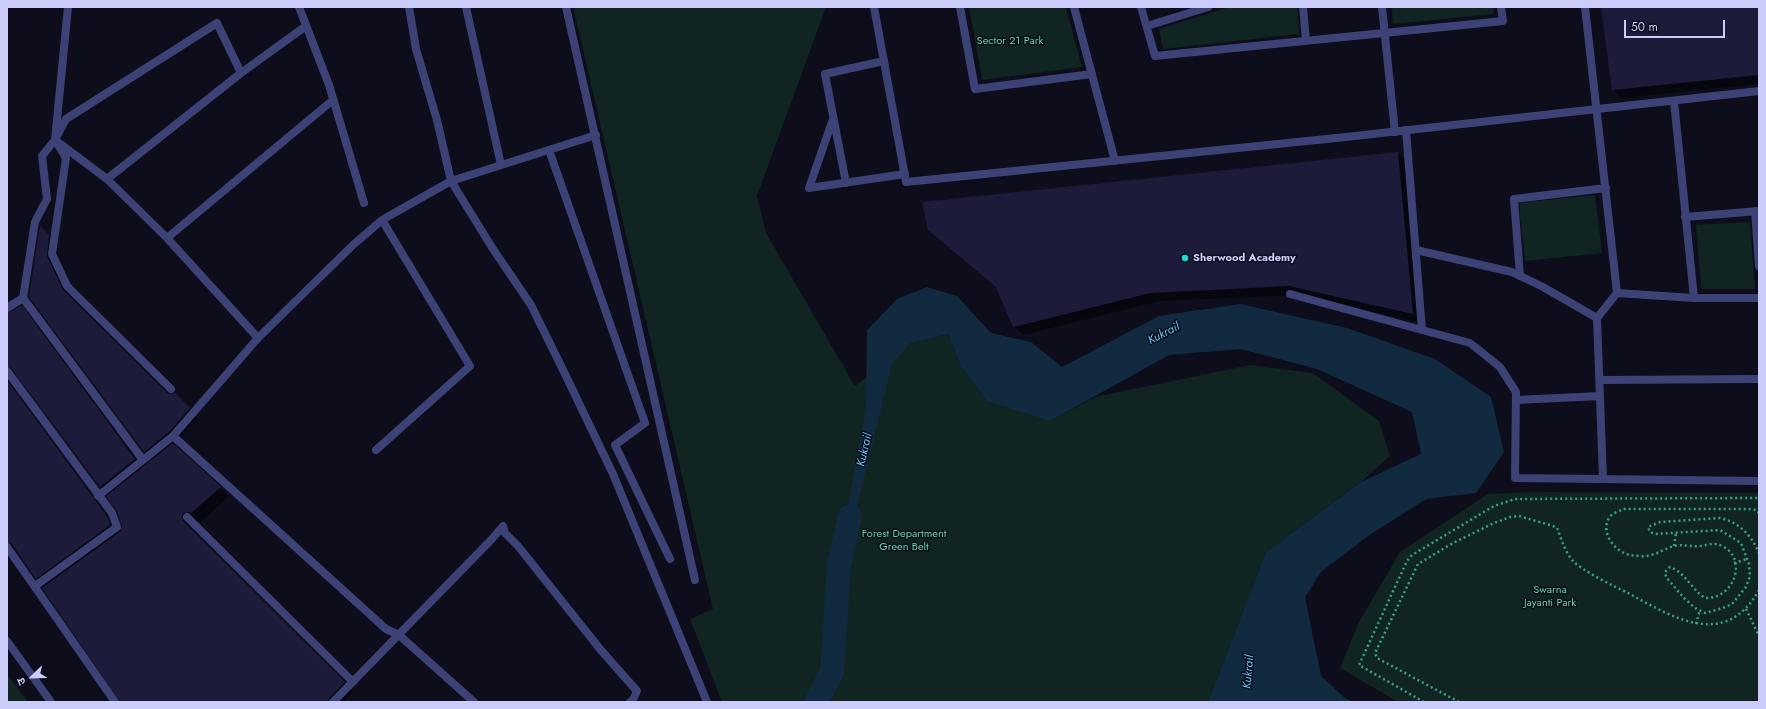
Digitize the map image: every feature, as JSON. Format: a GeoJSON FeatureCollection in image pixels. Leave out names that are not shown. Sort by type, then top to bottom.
{"type":"FeatureCollection","features":[{"type":"Feature","properties":{"kind":"street"},"geometry":{"type":"LineString","coordinates":[[68,7],[55,140],[66,158],[52,254],[67,286],[171,389]]}},
{"type":"Feature","properties":{"kind":"street"},"geometry":{"type":"LineString","coordinates":[[299,7],[334,100],[364,203]]}},
{"type":"Feature","properties":{"kind":"street"},"geometry":{"type":"LineString","coordinates":[[409,7],[416,49],[437,120],[451,181],[493,249],[531,305],[565,374],[613,474],[707,702]]}},
{"type":"Feature","properties":{"kind":"street"},"geometry":{"type":"LineString","coordinates":[[466,7],[502,165]]}},
{"type":"Feature","properties":{"kind":"street"},"geometry":{"type":"LineString","coordinates":[[566,7],[695,580]]}},
{"type":"Feature","properties":{"kind":"street"},"geometry":{"type":"LineString","coordinates":[[874,7],[906,182],[1395,132],[1759,91]]}},
{"type":"Feature","properties":{"kind":"street"},"geometry":{"type":"LineString","coordinates":[[960,7],[975,89],[1092,74]]}},
{"type":"Feature","properties":{"kind":"street"},"geometry":{"type":"LineString","coordinates":[[1074,7],[1114,161]]}},
{"type":"Feature","properties":{"kind":"street"},"geometry":{"type":"LineString","coordinates":[[1142,7],[1155,56],[1503,21],[1501,7]]}},
{"type":"Feature","properties":{"kind":"street"},"geometry":{"type":"LineString","coordinates":[[1147,26],[1208,7]]}},
{"type":"Feature","properties":{"kind":"street"},"geometry":{"type":"LineString","coordinates":[[1303,7],[1306,41]]}},
{"type":"Feature","properties":{"kind":"street"},"geometry":{"type":"LineString","coordinates":[[1382,7],[1395,132]]}},
{"type":"Feature","properties":{"kind":"street"},"geometry":{"type":"LineString","coordinates":[[1585,7],[1617,293],[1597,318],[1603,479]]}},
{"type":"Feature","properties":{"kind":"street"},"geometry":{"type":"LineString","coordinates":[[143,460],[23,298],[35,222],[47,199],[42,156],[55,140],[66,119],[217,23],[241,73]]}},
{"type":"Feature","properties":{"kind":"street"},"geometry":{"type":"LineString","coordinates":[[107,179],[241,73],[306,26]]}},
{"type":"Feature","properties":{"kind":"street"},"geometry":{"type":"LineString","coordinates":[[846,183],[825,74],[884,61]]}},
{"type":"Feature","properties":{"kind":"street"},"geometry":{"type":"LineString","coordinates":[[167,238],[334,100]]}},
{"type":"Feature","properties":{"kind":"street"},"geometry":{"type":"LineString","coordinates":[[1674,101],[1694,298]]}},
{"type":"Feature","properties":{"kind":"street"},"geometry":{"type":"LineString","coordinates":[[833,118],[809,188],[905,174]]}},
{"type":"Feature","properties":{"kind":"street"},"geometry":{"type":"LineString","coordinates":[[1406,130],[1422,330]]}},
{"type":"Feature","properties":{"kind":"street"},"geometry":{"type":"LineString","coordinates":[[98,496],[173,436],[258,338],[353,245],[382,220],[451,181],[596,135]]}},
{"type":"Feature","properties":{"kind":"street"},"geometry":{"type":"LineString","coordinates":[[55,140],[107,179],[167,238],[258,338]]}},
{"type":"Feature","properties":{"kind":"street"},"geometry":{"type":"LineString","coordinates":[[549,150],[645,423],[615,445],[670,559]]}},
{"type":"Feature","properties":{"kind":"street"},"geometry":{"type":"LineString","coordinates":[[1520,276],[1514,199],[1606,188]]}},
{"type":"Feature","properties":{"kind":"street"},"geometry":{"type":"LineString","coordinates":[[1685,217],[1757,211],[1759,266]]}},
{"type":"Feature","properties":{"kind":"street"},"geometry":{"type":"LineString","coordinates":[[376,450],[470,366],[382,220]]}},
{"type":"Feature","properties":{"kind":"street"},"geometry":{"type":"LineString","coordinates":[[1416,250],[1512,272],[1543,287],[1597,318]]}},
{"type":"Feature","properties":{"kind":"street"},"geometry":{"type":"LineString","coordinates":[[1617,293],[1694,298],[1759,298]]}},
{"type":"Feature","properties":{"kind":"street"},"geometry":{"type":"LineString","coordinates":[[1290,294],[1470,343],[1500,367],[1516,392],[1515,478],[1759,481]]}},
{"type":"Feature","properties":{"kind":"street"},"geometry":{"type":"LineString","coordinates":[[7,308],[23,298]]}},
{"type":"Feature","properties":{"kind":"street"},"geometry":{"type":"LineString","coordinates":[[7,371],[112,513],[117,527],[35,586]]}},
{"type":"Feature","properties":{"kind":"street"},"geometry":{"type":"LineString","coordinates":[[1600,380],[1759,379]]}},
{"type":"Feature","properties":{"kind":"street"},"geometry":{"type":"LineString","coordinates":[[1516,400],[1600,396]]}},
{"type":"Feature","properties":{"kind":"street"},"geometry":{"type":"LineString","coordinates":[[173,436],[386,629],[399,635],[474,702]]}},
{"type":"Feature","properties":{"kind":"street"},"geometry":{"type":"LineString","coordinates":[[187,517],[353,682]]}},
{"type":"Feature","properties":{"kind":"street"},"geometry":{"type":"LineString","coordinates":[[332,702],[491,540],[502,526],[504,533],[518,546],[600,649],[637,691],[633,700],[630,702]]}},
{"type":"Feature","properties":{"kind":"street"},"geometry":{"type":"LineString","coordinates":[[7,547],[114,702]]}},
{"type":"Feature","properties":{"kind":"street"},"geometry":{"type":"LineString","coordinates":[[7,641],[51,702]]}},
{"type":"Feature","properties":{"kind":"path"},"geometry":{"type":"LineString","coordinates":[[1424,702],[1358,665],[1407,561],[1412,555],[1494,506],[1515,499],[1759,498]]}},
{"type":"Feature","properties":{"kind":"path"},"geometry":{"type":"LineString","coordinates":[[1759,513],[1757,510],[1748,509],[1624,509],[1609,517],[1606,528],[1612,543],[1617,549],[1629,554],[1651,556],[1674,546],[1700,546],[1715,544],[1728,550],[1734,563],[1735,576],[1731,586],[1723,593],[1710,598],[1705,598],[1699,594],[1684,575],[1676,570],[1670,567],[1665,572],[1666,577],[1672,585],[1695,608],[1705,612],[1723,608],[1740,596],[1746,587],[1750,576],[1747,559],[1741,543],[1720,530],[1655,534],[1650,532],[1648,527],[1660,522],[1720,518],[1729,520],[1749,535],[1759,553]]}},
{"type":"Feature","properties":{"kind":"path"},"geometry":{"type":"LineString","coordinates":[[1459,702],[1377,658],[1375,653],[1418,564],[1453,543],[1510,517],[1519,516],[1557,528],[1574,562],[1618,589],[1664,612],[1696,624],[1712,625],[1728,621],[1746,609],[1759,590]]}},
{"type":"Feature","properties":{"kind":"path"},"geometry":{"type":"LineString","coordinates":[[1674,546],[1676,533]]}},
{"type":"Feature","properties":{"kind":"path"},"geometry":{"type":"LineString","coordinates":[[1734,563],[1747,559]]}},
{"type":"Feature","properties":{"kind":"path"},"geometry":{"type":"LineString","coordinates":[[1746,609],[1759,636]]}},
{"type":"Feature","properties":{"kind":"path"},"geometry":{"type":"LineString","coordinates":[[1696,624],[1700,610]]}},
{"type":"Feature","properties":{"kind":"green space","name":"Forest Department Green Belt"},"geometry":{"type":"Polygon","coordinates":[[[573,7],[826,7],[757,196],[766,233],[855,386],[909,344],[948,334],[960,364],[1050,421],[1095,397],[1250,365],[1313,373],[1379,421],[1390,456],[1361,482],[1266,552],[1208,702],[722,702],[690,619],[713,609],[573,7]]]}},
{"type":"Feature","properties":{"kind":"green space","name":"Sector 21 Park"},"geometry":{"type":"Polygon","coordinates":[[[969,7],[1066,7],[1082,67],[982,80],[969,7]]]}},
{"type":"Feature","properties":{"kind":"green space"},"geometry":{"type":"Polygon","coordinates":[[[1230,7],[1297,7],[1299,34],[1163,49],[1159,29],[1230,7]]]}},
{"type":"Feature","properties":{"kind":"green space"},"geometry":{"type":"Polygon","coordinates":[[[1392,7],[1493,7],[1494,14],[1393,24],[1392,7]]]}},
{"type":"Feature","properties":{"kind":"green space"},"geometry":{"type":"Polygon","coordinates":[[[1595,195],[1602,253],[1525,261],[1519,203],[1595,195]]]}},
{"type":"Feature","properties":{"kind":"green space"},"geometry":{"type":"Polygon","coordinates":[[[1750,222],[1755,289],[1701,289],[1696,225],[1750,222]]]}},
{"type":"Feature","properties":{"kind":"green space","name":"Swarna Jayanti Park"},"geometry":{"type":"Polygon","coordinates":[[[1533,492],[1759,493],[1759,702],[1398,702],[1340,668],[1359,622],[1400,552],[1488,494],[1533,492]]]}},
{"type":"Feature","properties":{"kind":"green space"},"geometry":{"type":"Polygon","coordinates":[[[7,674],[28,702],[7,702],[7,674]]]}},
{"type":"Feature","properties":{"kind":"water"},"geometry":{"type":"Polygon","coordinates":[[[927,287],[957,296],[991,333],[1031,342],[1062,367],[1159,316],[1240,304],[1347,328],[1435,359],[1491,397],[1504,452],[1476,493],[1426,499],[1368,536],[1321,572],[1305,597],[1321,676],[1345,698],[1353,702],[1208,702],[1266,552],[1361,482],[1421,454],[1412,412],[1317,369],[1241,349],[1169,355],[1050,421],[987,401],[960,364],[948,334],[909,344],[892,364],[851,531],[843,549],[844,528],[866,408],[867,330],[897,299],[927,287]]]}},
{"type":"Feature","properties":{"kind":"building"},"geometry":{"type":"Polygon","coordinates":[[[1601,7],[1759,7],[1759,75],[1612,90],[1601,7]]]}},
{"type":"Feature","properties":{"kind":"building","name":"Sherwood Academy"},"geometry":{"type":"Polygon","coordinates":[[[1398,152],[1413,314],[1289,286],[1150,293],[1013,327],[996,287],[928,230],[922,202],[1398,152]]]}},
{"type":"Feature","properties":{"kind":"building"},"geometry":{"type":"Polygon","coordinates":[[[40,226],[49,235],[47,256],[63,290],[167,393],[175,393],[190,408],[169,432],[144,452],[29,297],[40,226]]]}},
{"type":"Feature","properties":{"kind":"building"},"geometry":{"type":"Polygon","coordinates":[[[22,305],[135,459],[100,487],[11,368],[7,366],[7,313],[22,305]]]}},
{"type":"Feature","properties":{"kind":"building"},"geometry":{"type":"Polygon","coordinates":[[[7,380],[107,516],[110,525],[36,579],[12,544],[7,542],[7,380]]]}},
{"type":"Feature","properties":{"kind":"building"},"geometry":{"type":"Polygon","coordinates":[[[173,443],[221,487],[191,513],[183,513],[183,521],[345,682],[329,698],[328,702],[120,702],[42,588],[121,531],[122,526],[117,511],[106,496],[173,443]]]}},
{"type":"Feature","properties":{"kind":"waterway","name":"Kukrail"},"geometry":{"type":"LineString","coordinates":[[816,702],[832,672],[839,565],[850,516]]}},
{"type":"Feature","properties":{"kind":"place","name":"Sherwood Academy"},"geometry":{"type":"Point","coordinates":[1185,258]}}]}
